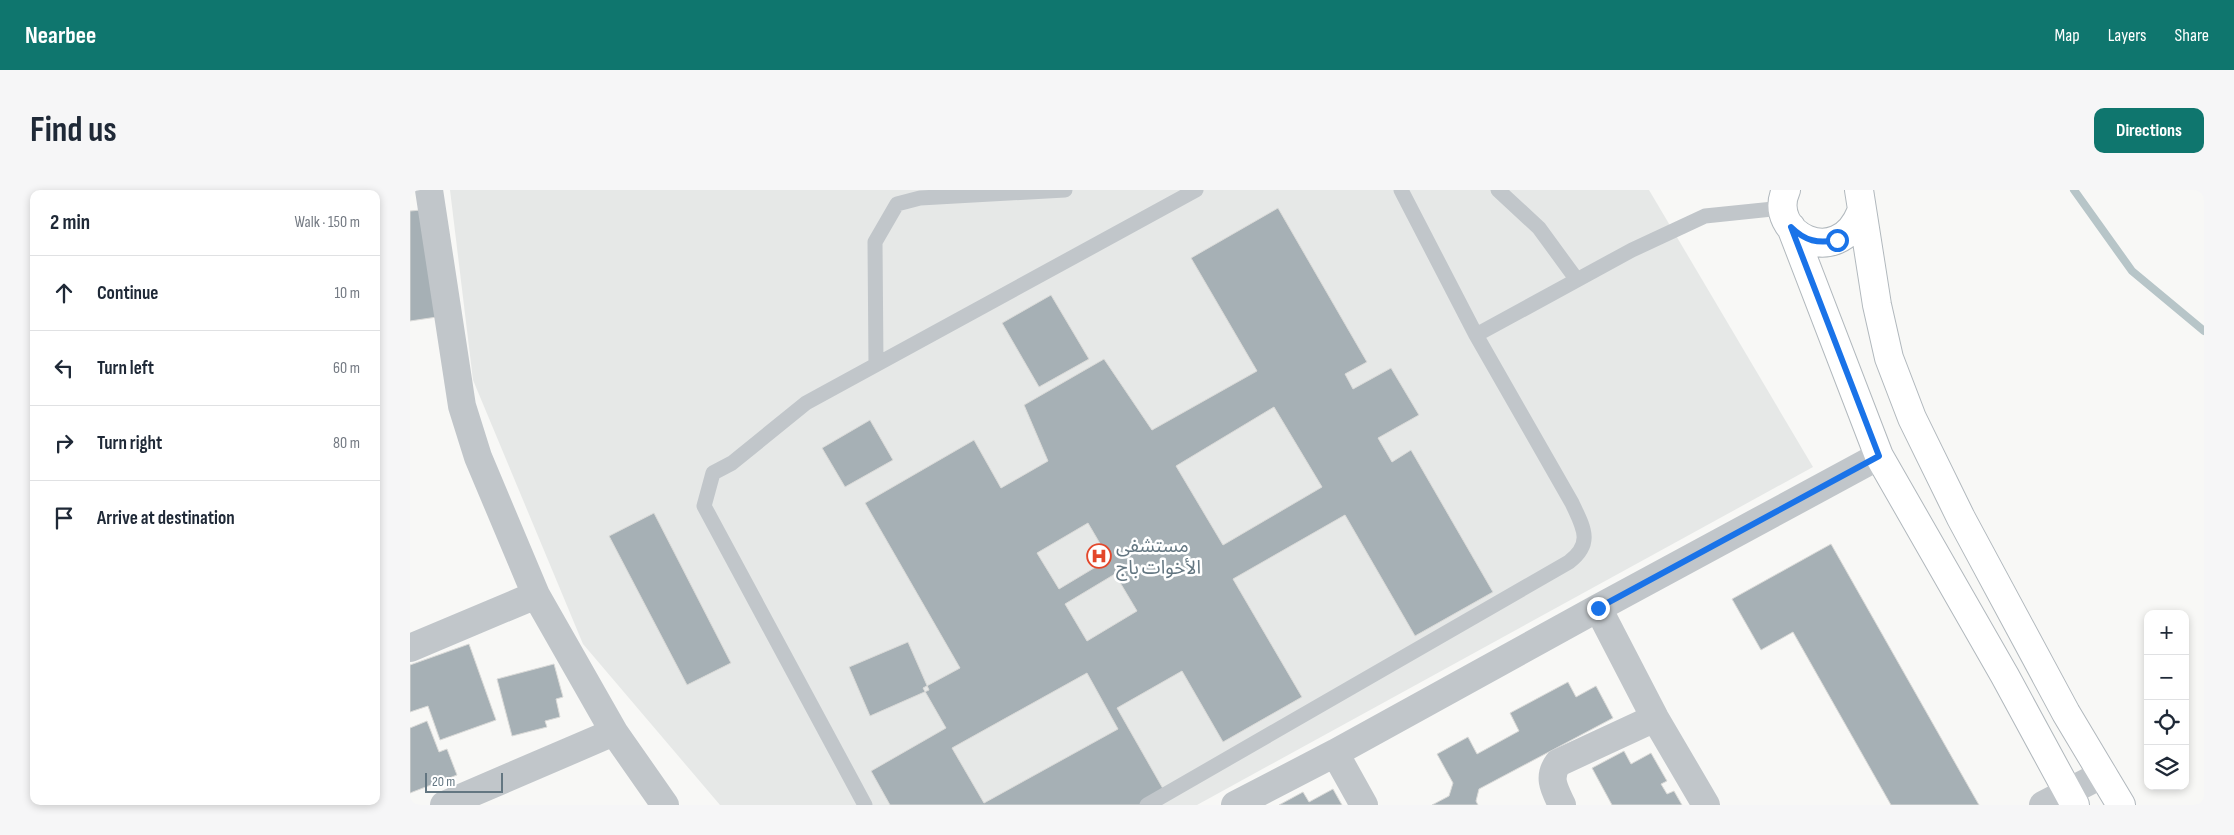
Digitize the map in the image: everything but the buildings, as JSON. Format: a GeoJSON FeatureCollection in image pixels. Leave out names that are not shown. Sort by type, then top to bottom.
{"type":"FeatureCollection","features":[{"type":"Feature","properties":{"kind":"main road"},"geometry":{"type":"LineString","coordinates":[[1787,208],[1800,236],[1812,242],[1831,241],[1848,234],[1856,224],[1860,201]]}},
{"type":"Feature","properties":{"kind":"main road"},"geometry":{"type":"LineString","coordinates":[[1860,201],[1877,305],[1889,358],[1912,418],[1961,518],[2066,713],[2121,805]]}},
{"type":"Feature","properties":{"kind":"main road"},"geometry":{"type":"LineString","coordinates":[[1787,208],[1879,456],[2005,676],[2072,798]]}},
{"type":"Feature","properties":{"kind":"street"},"geometry":{"type":"LineString","coordinates":[[429,190],[462,406],[478,457],[536,594],[614,732],[665,805]]}},
{"type":"Feature","properties":{"kind":"street"},"geometry":{"type":"LineString","coordinates":[[1235,805],[1336,753],[1879,456]]}},
{"type":"Feature","properties":{"kind":"street"},"geometry":{"type":"LineString","coordinates":[[410,648],[536,594]]}},
{"type":"Feature","properties":{"kind":"street"},"geometry":{"type":"LineString","coordinates":[[1598,608],[1655,718],[1706,805]]}},
{"type":"Feature","properties":{"kind":"street"},"geometry":{"type":"LineString","coordinates":[[1562,805],[1553,786],[1552,778],[1553,770],[1558,763],[1655,718]]}},
{"type":"Feature","properties":{"kind":"street"},"geometry":{"type":"LineString","coordinates":[[444,805],[614,732]]}},
{"type":"Feature","properties":{"kind":"street"},"geometry":{"type":"LineString","coordinates":[[1336,753],[1364,805]]}},
{"type":"Feature","properties":{"kind":"street"},"geometry":{"type":"LineString","coordinates":[[2043,805],[2072,798],[2103,774]]}},
{"type":"Feature","properties":{"kind":"lane"},"geometry":{"type":"LineString","coordinates":[[876,364],[875,242],[897,204],[920,198],[1065,190]]}},
{"type":"Feature","properties":{"kind":"lane"},"geometry":{"type":"LineString","coordinates":[[865,805],[704,506],[714,474],[732,463],[806,403],[1196,190]]}},
{"type":"Feature","properties":{"kind":"lane"},"geometry":{"type":"LineString","coordinates":[[1147,805],[1569,562],[1580,553],[1584,544],[1584,530],[1572,503],[1476,335],[1401,190]]}},
{"type":"Feature","properties":{"kind":"lane"},"geometry":{"type":"LineString","coordinates":[[1498,190],[1539,228],[1577,280]]}},
{"type":"Feature","properties":{"kind":"lane"},"geometry":{"type":"LineString","coordinates":[[1476,335],[1632,250],[1705,216],[1787,208]]}},
{"type":"Feature","properties":{"kind":"shaded area","name":"مستشفى الأخوات باج"},"geometry":{"type":"Polygon","coordinates":[[[450,190],[1649,190],[1813,467],[1197,805],[720,805],[583,644],[473,380],[450,190]]]}},
{"type":"Feature","properties":{"kind":"waterway"},"geometry":{"type":"LineString","coordinates":[[2074,190],[2132,271],[2204,331]]}},
{"type":"Feature","properties":{"kind":"place","name":"مستشفى الأخوات باج"},"geometry":{"type":"Point","coordinates":[1099,556]}},
{"type":"Feature","properties":{"kind":"route"},"geometry":{"type":"LineString","coordinates":[[1598,608],[1879,456],[1791,227],[1800,236],[1812,242],[1825,243],[1837,240]]}}]}
